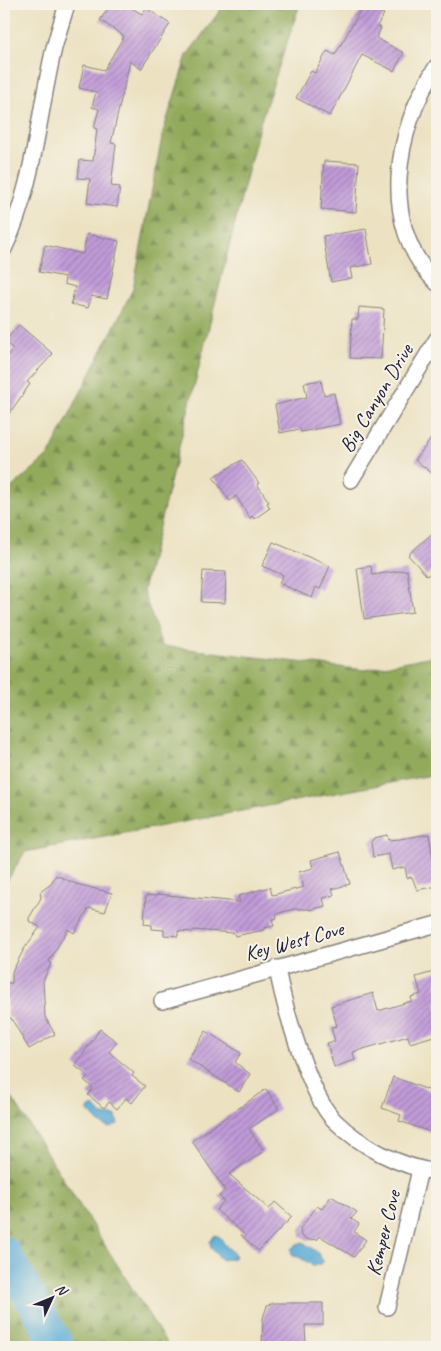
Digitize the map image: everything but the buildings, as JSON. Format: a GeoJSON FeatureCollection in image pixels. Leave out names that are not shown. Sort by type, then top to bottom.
{"type":"FeatureCollection","features":[{"type":"Feature","properties":{"kind":"street"},"geometry":{"type":"LineString","coordinates":[[4,249],[14,227],[27,187],[54,47],[67,4]]}},
{"type":"Feature","properties":{"kind":"street"},"geometry":{"type":"LineString","coordinates":[[437,66],[423,87],[406,130],[399,172],[402,215],[412,248],[426,272],[437,283]]}},
{"type":"Feature","properties":{"kind":"street","name":"Big Canyon Drive"},"geometry":{"type":"LineString","coordinates":[[351,480],[437,338]]}},
{"type":"Feature","properties":{"kind":"street","name":"Key West Cove"},"geometry":{"type":"LineString","coordinates":[[162,1000],[437,924]]}},
{"type":"Feature","properties":{"kind":"street"},"geometry":{"type":"LineString","coordinates":[[277,968],[310,1082],[333,1119],[371,1148],[420,1170],[437,1172]]}},
{"type":"Feature","properties":{"kind":"street","name":"Kemper Cove"},"geometry":{"type":"LineString","coordinates":[[387,1307],[420,1170]]}},
{"type":"Feature","properties":{"kind":"green space"},"geometry":{"type":"Polygon","coordinates":[[[225,4],[300,4],[260,123],[143,591],[162,646],[365,670],[437,655],[437,774],[25,852],[4,886],[4,494],[49,455],[133,289],[163,132],[187,55],[225,4]]]}},
{"type":"Feature","properties":{"kind":"green space"},"geometry":{"type":"Polygon","coordinates":[[[4,1085],[169,1347],[4,1347],[4,1085]]]}},
{"type":"Feature","properties":{"kind":"water"},"geometry":{"type":"Polygon","coordinates":[[[94,1106],[102,1115],[116,1116],[118,1124],[109,1128],[98,1122],[88,1111],[88,1109],[94,1106]]]}},
{"type":"Feature","properties":{"kind":"water"},"geometry":{"type":"Polygon","coordinates":[[[215,1235],[220,1237],[225,1245],[235,1254],[234,1258],[222,1260],[211,1248],[210,1242],[215,1235]]]}},
{"type":"Feature","properties":{"kind":"water"},"geometry":{"type":"Polygon","coordinates":[[[303,1242],[317,1252],[323,1261],[319,1265],[312,1265],[299,1257],[292,1256],[291,1249],[303,1242]]]}},
{"type":"Feature","properties":{"kind":"waterway"},"geometry":{"type":"LineString","coordinates":[[4,1252],[59,1347]]}}]}
